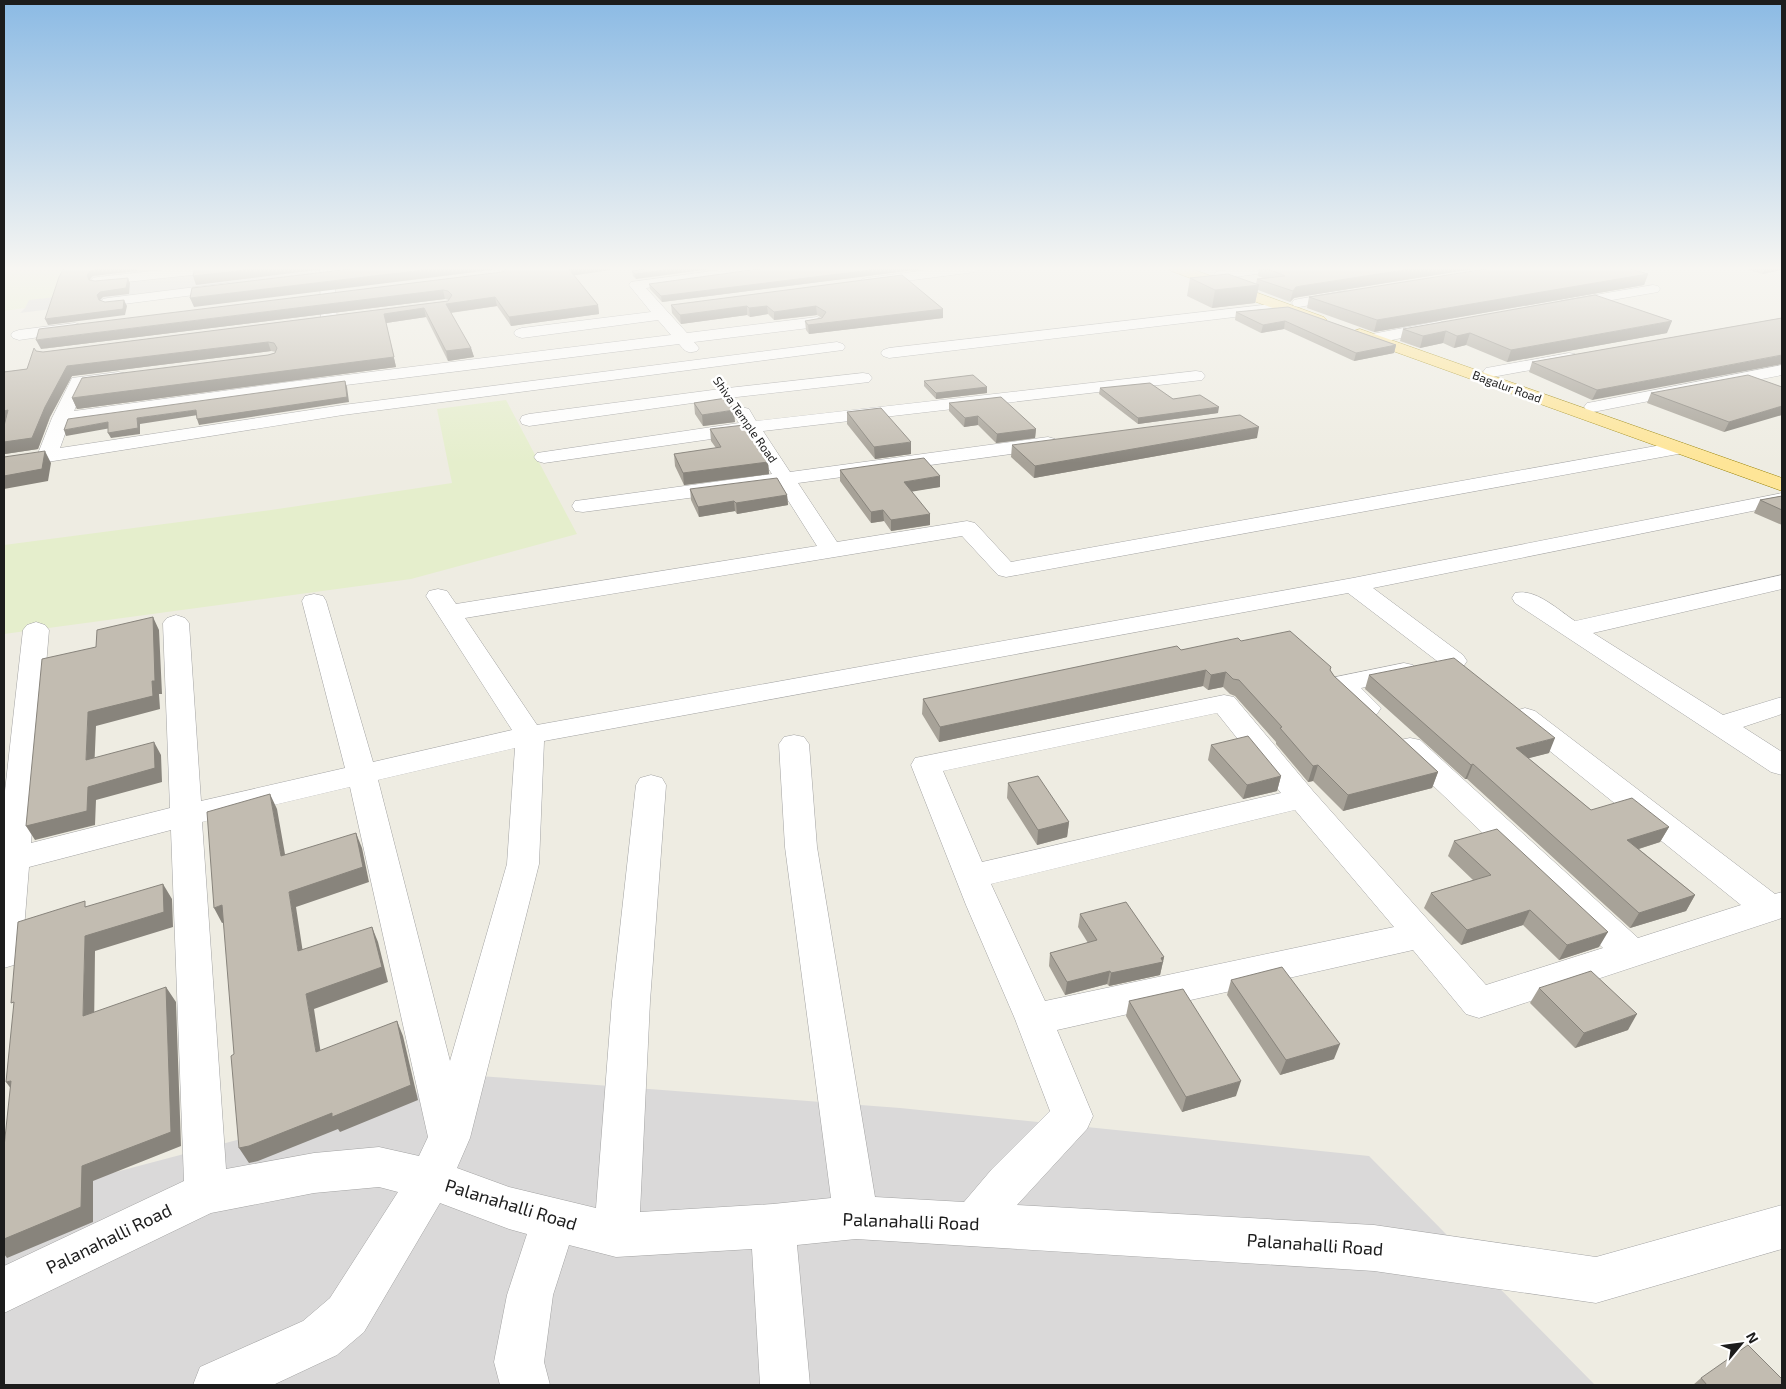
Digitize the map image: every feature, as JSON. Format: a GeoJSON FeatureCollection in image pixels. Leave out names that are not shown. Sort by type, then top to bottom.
{"type":"FeatureCollection","features":[{"type":"Feature","properties":{"kind":"main road","name":"Bagalur Road"},"geometry":{"type":"LineString","coordinates":[[1361,333],[1782,485]]}},
{"type":"Feature","properties":{"kind":"main road","name":"Bagalur Road"},"geometry":{"type":"LineString","coordinates":[[1381,333],[1782,474]]}},
{"type":"Feature","properties":{"kind":"street"},"geometry":{"type":"LineString","coordinates":[[19,335],[36,333]]}},
{"type":"Feature","properties":{"kind":"street","name":"Shiva Temple Road"},"geometry":{"type":"LineString","coordinates":[[678,333],[705,364],[752,427],[831,550]]}},
{"type":"Feature","properties":{"kind":"street"},"geometry":{"type":"LineString","coordinates":[[61,418],[289,387],[725,333]]}},
{"type":"Feature","properties":{"kind":"street"},"geometry":{"type":"LineString","coordinates":[[889,353],[1062,333]]}},
{"type":"Feature","properties":{"kind":"street"},"geometry":{"type":"LineString","coordinates":[[1372,338],[1402,333]]}},
{"type":"Feature","properties":{"kind":"street"},"geometry":{"type":"LineString","coordinates":[[136,374],[78,382],[61,418],[38,457],[343,410],[837,347]]}},
{"type":"Feature","properties":{"kind":"street"},"geometry":{"type":"LineString","coordinates":[[1492,372],[1589,354]]}},
{"type":"Feature","properties":{"kind":"street"},"geometry":{"type":"LineString","coordinates":[[1593,408],[1782,370]]}},
{"type":"Feature","properties":{"kind":"street"},"geometry":{"type":"LineString","coordinates":[[544,457],[752,427],[1196,376]]}},
{"type":"Feature","properties":{"kind":"street"},"geometry":{"type":"LineString","coordinates":[[529,420],[863,378]]}},
{"type":"Feature","properties":{"kind":"street"},"geometry":{"type":"LineString","coordinates":[[583,506],[1070,440]]}},
{"type":"Feature","properties":{"kind":"street"},"geometry":{"type":"LineString","coordinates":[[218,1385],[320,1338],[347,1315],[430,1180],[449,1138],[523,864],[530,735],[443,605],[831,550],[967,528],[1006,570],[1678,448]]}},
{"type":"Feature","properties":{"kind":"street"},"geometry":{"type":"LineString","coordinates":[[9,860],[187,815],[530,735],[1353,585],[1782,499]]}},
{"type":"Feature","properties":{"kind":"street"},"geometry":{"type":"LineString","coordinates":[[1571,630],[1782,582]]}},
{"type":"Feature","properties":{"kind":"street"},"geometry":{"type":"LineString","coordinates":[[1353,585],[1477,679]]}},
{"type":"Feature","properties":{"kind":"street"},"geometry":{"type":"LineString","coordinates":[[1524,598],[1782,765]]}},
{"type":"Feature","properties":{"kind":"street"},"geometry":{"type":"LineString","coordinates":[[314,601],[362,775],[449,1138]]}},
{"type":"Feature","properties":{"kind":"street"},"geometry":{"type":"LineString","coordinates":[[176,622],[206,1193]]}},
{"type":"Feature","properties":{"kind":"street"},"geometry":{"type":"LineString","coordinates":[[4,954],[9,860],[36,630]]}},
{"type":"Feature","properties":{"kind":"street"},"geometry":{"type":"LineString","coordinates":[[1454,661],[1342,684],[1632,954]]}},
{"type":"Feature","properties":{"kind":"street"},"geometry":{"type":"LineString","coordinates":[[974,1224],[1007,1184],[1072,1116],[1034,1020],[982,905],[926,765],[1224,703],[1302,798],[1479,1003],[1776,907]]}},
{"type":"Feature","properties":{"kind":"street"},"geometry":{"type":"LineString","coordinates":[[1508,703],[1776,907]]}},
{"type":"Feature","properties":{"kind":"street"},"geometry":{"type":"LineString","coordinates":[[1720,725],[1782,704]]}},
{"type":"Feature","properties":{"kind":"street"},"geometry":{"type":"LineString","coordinates":[[794,744],[801,847],[856,1217]]}},
{"type":"Feature","properties":{"kind":"street"},"geometry":{"type":"LineString","coordinates":[[616,1236],[631,1001],[651,785]]}},
{"type":"Feature","properties":{"kind":"street"},"geometry":{"type":"LineString","coordinates":[[972,877],[1302,798]]}},
{"type":"Feature","properties":{"kind":"street"},"geometry":{"type":"LineString","coordinates":[[1034,1020],[1421,935]]}},
{"type":"Feature","properties":{"kind":"street","name":"Palanahalli Road"},"geometry":{"type":"LineString","coordinates":[[4,1290],[206,1193],[314,1173],[379,1168],[430,1180],[508,1208],[616,1236],[772,1226],[856,1217],[1374,1248],[1596,1280],[1782,1227]]}},
{"type":"Feature","properties":{"kind":"street"},"geometry":{"type":"LineString","coordinates":[[525,1385],[519,1362],[530,1295],[554,1220]]}},
{"type":"Feature","properties":{"kind":"street"},"geometry":{"type":"LineString","coordinates":[[772,1226],[785,1385]]}},
{"type":"Feature","properties":{"kind":"shaded area"},"geometry":{"type":"Polygon","coordinates":[[[480,1076],[900,1108],[1369,1156],[1595,1385],[4,1385],[4,1227],[93,1178],[480,1076]]]}},
{"type":"Feature","properties":{"kind":"green space"},"geometry":{"type":"Polygon","coordinates":[[[506,400],[577,534],[411,579],[4,634],[4,545],[271,510],[452,483],[437,409],[506,400]]]}},
{"type":"Feature","properties":{"kind":"building"},"geometry":{"type":"Polygon","coordinates":[[[38,333],[94,333],[36,340],[38,333]]]}},
{"type":"Feature","properties":{"kind":"building"},"geometry":{"type":"Polygon","coordinates":[[[195,333],[388,333],[394,357],[72,398],[82,378],[268,355],[275,353],[277,348],[274,343],[268,342],[67,366],[45,407],[32,438],[4,442],[4,426],[8,410],[4,411],[4,372],[27,369],[34,348],[36,351],[43,352],[195,333]]]}},
{"type":"Feature","properties":{"kind":"building"},"geometry":{"type":"Polygon","coordinates":[[[437,333],[462,333],[471,348],[446,351],[437,333]]]}},
{"type":"Feature","properties":{"kind":"building"},"geometry":{"type":"Polygon","coordinates":[[[1311,333],[1361,333],[1396,345],[1356,353],[1311,333]]]}},
{"type":"Feature","properties":{"kind":"building"},"geometry":{"type":"Polygon","coordinates":[[[1414,333],[1438,333],[1423,336],[1414,333]]]}},
{"type":"Feature","properties":{"kind":"building"},"geometry":{"type":"Polygon","coordinates":[[[1450,333],[1606,333],[1511,350],[1470,333],[1457,336],[1450,333]]]}},
{"type":"Feature","properties":{"kind":"building"},"geometry":{"type":"Polygon","coordinates":[[[1698,333],[1782,333],[1782,355],[1597,390],[1532,362],[1698,333]]]}},
{"type":"Feature","properties":{"kind":"building"},"geometry":{"type":"Polygon","coordinates":[[[973,375],[987,387],[936,393],[924,381],[973,375]]]}},
{"type":"Feature","properties":{"kind":"building"},"geometry":{"type":"Polygon","coordinates":[[[1748,375],[1782,387],[1782,406],[1729,422],[1651,393],[1748,375]]]}},
{"type":"Feature","properties":{"kind":"building"},"geometry":{"type":"Polygon","coordinates":[[[345,381],[347,397],[197,419],[196,410],[137,418],[138,428],[108,433],[108,422],[64,430],[68,419],[345,381]]]}},
{"type":"Feature","properties":{"kind":"building"},"geometry":{"type":"Polygon","coordinates":[[[1150,383],[1173,399],[1200,395],[1219,407],[1138,418],[1100,388],[1150,383]]]}},
{"type":"Feature","properties":{"kind":"building"},"geometry":{"type":"Polygon","coordinates":[[[1001,397],[1036,429],[997,434],[978,416],[965,418],[949,403],[1001,397]]]}},
{"type":"Feature","properties":{"kind":"building"},"geometry":{"type":"Polygon","coordinates":[[[726,398],[734,410],[702,415],[694,403],[726,398]]]}},
{"type":"Feature","properties":{"kind":"building"},"geometry":{"type":"Polygon","coordinates":[[[881,408],[911,442],[874,447],[847,412],[881,408]]]}},
{"type":"Feature","properties":{"kind":"building"},"geometry":{"type":"Polygon","coordinates":[[[1240,415],[1259,427],[1035,466],[1012,445],[1240,415]]]}},
{"type":"Feature","properties":{"kind":"building"},"geometry":{"type":"Polygon","coordinates":[[[744,425],[768,462],[683,473],[674,454],[721,447],[710,429],[744,425]]]}},
{"type":"Feature","properties":{"kind":"building"},"geometry":{"type":"Polygon","coordinates":[[[45,451],[42,469],[4,476],[4,457],[45,451]]]}},
{"type":"Feature","properties":{"kind":"building"},"geometry":{"type":"Polygon","coordinates":[[[924,458],[940,476],[904,482],[930,514],[891,520],[883,510],[871,512],[840,470],[924,458]]]}},
{"type":"Feature","properties":{"kind":"building"},"geometry":{"type":"Polygon","coordinates":[[[777,478],[787,495],[698,507],[690,489],[777,478]]]}},
{"type":"Feature","properties":{"kind":"building"},"geometry":{"type":"Polygon","coordinates":[[[1782,496],[1782,510],[1760,500],[1782,496]]]}},
{"type":"Feature","properties":{"kind":"building"},"geometry":{"type":"Polygon","coordinates":[[[153,617],[155,681],[152,681],[153,696],[88,712],[86,760],[154,742],[155,768],[88,787],[87,811],[26,826],[42,659],[96,647],[97,630],[153,617]]]}},
{"type":"Feature","properties":{"kind":"building"},"geometry":{"type":"Polygon","coordinates":[[[1290,631],[1331,667],[1330,670],[1334,676],[1438,772],[1348,795],[1318,765],[1313,766],[1280,728],[1282,727],[1239,680],[1233,679],[1226,672],[1211,675],[1206,670],[940,727],[923,699],[1177,646],[1181,650],[1238,638],[1241,641],[1290,631]]]}},
{"type":"Feature","properties":{"kind":"building"},"geometry":{"type":"Polygon","coordinates":[[[1454,658],[1555,738],[1516,748],[1591,810],[1632,798],[1669,827],[1627,840],[1695,895],[1639,913],[1473,764],[1471,765],[1369,675],[1454,658]]]}},
{"type":"Feature","properties":{"kind":"building"},"geometry":{"type":"Polygon","coordinates":[[[1248,736],[1281,776],[1247,785],[1211,745],[1248,736]]]}},
{"type":"Feature","properties":{"kind":"building"},"geometry":{"type":"Polygon","coordinates":[[[1038,776],[1069,822],[1038,830],[1008,783],[1038,776]]]}},
{"type":"Feature","properties":{"kind":"building"},"geometry":{"type":"Polygon","coordinates":[[[270,794],[281,856],[356,833],[363,867],[289,892],[298,951],[372,927],[382,967],[306,994],[316,1052],[397,1021],[411,1085],[332,1117],[332,1113],[249,1146],[239,1148],[231,1056],[234,1054],[222,905],[214,908],[207,812],[270,794]]]}},
{"type":"Feature","properties":{"kind":"building"},"geometry":{"type":"Polygon","coordinates":[[[1497,829],[1608,932],[1567,945],[1530,910],[1467,930],[1431,893],[1491,875],[1454,841],[1497,829]]]}},
{"type":"Feature","properties":{"kind":"building"},"geometry":{"type":"Polygon","coordinates":[[[163,884],[164,912],[85,936],[83,1016],[166,987],[171,1132],[82,1166],[81,1207],[4,1239],[4,1147],[11,1081],[6,1082],[14,1002],[11,1003],[18,922],[85,901],[85,907],[163,884]]]}},
{"type":"Feature","properties":{"kind":"building"},"geometry":{"type":"Polygon","coordinates":[[[1126,902],[1164,957],[1161,958],[1163,962],[1111,973],[1110,971],[1067,982],[1050,953],[1097,940],[1080,914],[1126,902]]]}},
{"type":"Feature","properties":{"kind":"building"},"geometry":{"type":"Polygon","coordinates":[[[1282,967],[1340,1044],[1286,1060],[1231,980],[1282,967]]]}},
{"type":"Feature","properties":{"kind":"building"},"geometry":{"type":"Polygon","coordinates":[[[1591,971],[1637,1014],[1584,1033],[1539,988],[1591,971]]]}},
{"type":"Feature","properties":{"kind":"building"},"geometry":{"type":"Polygon","coordinates":[[[1183,989],[1241,1081],[1186,1097],[1129,1001],[1183,989]]]}},
{"type":"Feature","properties":{"kind":"building"},"geometry":{"type":"Polygon","coordinates":[[[1748,1345],[1782,1379],[1782,1385],[1707,1385],[1701,1378],[1748,1345]]]}}]}
